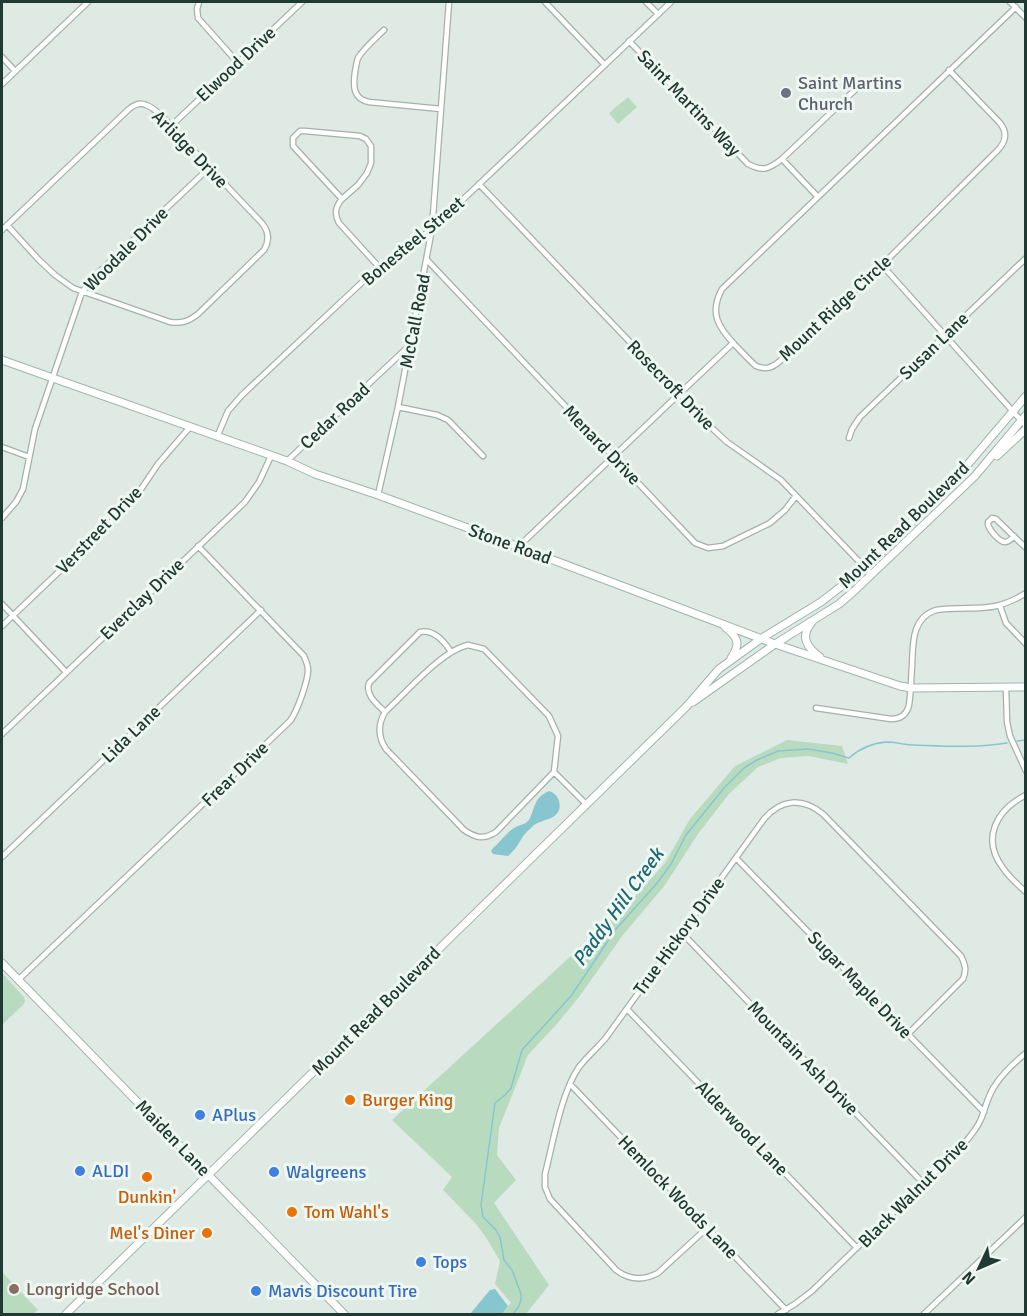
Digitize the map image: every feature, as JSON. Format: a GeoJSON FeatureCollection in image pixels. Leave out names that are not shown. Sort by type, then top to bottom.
{"type":"FeatureCollection","features":[{"type":"Feature","properties":{"kind":"main road","name":"Stone Road"},"geometry":{"type":"LineString","coordinates":[[2,360],[378,495],[774,644],[900,687],[1026,687]]}},
{"type":"Feature","properties":{"kind":"main road","name":"Mount Read Boulevard"},"geometry":{"type":"LineString","coordinates":[[66,1314],[686,707],[706,683],[725,665],[762,638],[821,602],[865,568],[957,477],[1026,396]]}},
{"type":"Feature","properties":{"kind":"main road","name":"Mount Read Boulevard"},"geometry":{"type":"LineString","coordinates":[[686,707],[774,644],[839,604],[975,476],[1024,423]]}},
{"type":"Feature","properties":{"kind":"main road"},"geometry":{"type":"LineString","coordinates":[[816,618],[806,630],[806,639],[812,651],[824,661]]}},
{"type":"Feature","properties":{"kind":"main road"},"geometry":{"type":"LineString","coordinates":[[718,622],[737,640],[735,651],[725,665]]}},
{"type":"Feature","properties":{"kind":"main road","name":"Maiden Lane"},"geometry":{"type":"LineString","coordinates":[[2,963],[344,1314]]}},
{"type":"Feature","properties":{"kind":"street"},"geometry":{"type":"LineString","coordinates":[[2,84],[88,2]]}},
{"type":"Feature","properties":{"kind":"street"},"geometry":{"type":"LineString","coordinates":[[199,2],[196,9],[198,18],[238,63]]}},
{"type":"Feature","properties":{"kind":"street","name":"Elwood Drive"},"geometry":{"type":"LineString","coordinates":[[171,126],[302,2]]}},
{"type":"Feature","properties":{"kind":"street","name":"McCall Road"},"geometry":{"type":"LineString","coordinates":[[378,495],[398,407],[432,229],[449,2]]}},
{"type":"Feature","properties":{"kind":"street"},"geometry":{"type":"LineString","coordinates":[[545,2],[605,65]]}},
{"type":"Feature","properties":{"kind":"street"},"geometry":{"type":"LineString","coordinates":[[646,2],[658,14]]}},
{"type":"Feature","properties":{"kind":"street","name":"Bonesteel Street"},"geometry":{"type":"LineString","coordinates":[[217,436],[223,419],[234,404],[379,267],[432,229],[671,2]]}},
{"type":"Feature","properties":{"kind":"street"},"geometry":{"type":"LineString","coordinates":[[1010,2],[1026,18]]}},
{"type":"Feature","properties":{"kind":"street","name":"Mount Ridge Circle"},"geometry":{"type":"LineString","coordinates":[[949,70],[1003,127],[1004,142],[882,265],[775,365],[765,368],[756,366],[720,327],[716,306],[722,289],[817,196],[949,70],[1016,7]]}},
{"type":"Feature","properties":{"kind":"street"},"geometry":{"type":"LineString","coordinates":[[384,30],[356,63],[355,94],[363,101],[441,109]]}},
{"type":"Feature","properties":{"kind":"street","name":"Saint Martins Way"},"geometry":{"type":"LineString","coordinates":[[629,41],[748,164],[756,169],[772,166],[782,159],[857,88]]}},
{"type":"Feature","properties":{"kind":"street"},"geometry":{"type":"LineString","coordinates":[[2,57],[15,71]]}},
{"type":"Feature","properties":{"kind":"street","name":"Arlidge Drive"},"geometry":{"type":"LineString","coordinates":[[2,230],[121,116],[135,105],[141,104],[153,109],[171,126],[267,231],[268,242],[264,250],[198,314],[183,323],[170,322],[82,292]]}},
{"type":"Feature","properties":{"kind":"street"},"geometry":{"type":"LineString","coordinates":[[342,199],[296,151],[292,141],[296,134],[305,130],[360,136],[369,142],[372,158],[367,173],[358,185],[342,199],[336,208],[336,218],[379,267]]}},
{"type":"Feature","properties":{"kind":"street"},"geometry":{"type":"LineString","coordinates":[[782,159],[817,196]]}},
{"type":"Feature","properties":{"kind":"street","name":"Woodale Drive"},"geometry":{"type":"LineString","coordinates":[[2,518],[16,502],[23,489],[35,429],[82,292],[96,275],[210,167]]}},
{"type":"Feature","properties":{"kind":"street","name":"Rosecroft Drive"},"geometry":{"type":"LineString","coordinates":[[479,184],[727,442],[781,480],[872,575]]}},
{"type":"Feature","properties":{"kind":"street"},"geometry":{"type":"LineString","coordinates":[[7,225],[55,275],[82,292]]}},
{"type":"Feature","properties":{"kind":"street","name":"Susan Lane"},"geometry":{"type":"LineString","coordinates":[[849,438],[860,417],[1026,258]]}},
{"type":"Feature","properties":{"kind":"street","name":"Menard Drive"},"geometry":{"type":"LineString","coordinates":[[427,260],[695,543],[708,548],[723,546],[770,522],[785,510],[796,496]]}},
{"type":"Feature","properties":{"kind":"street"},"geometry":{"type":"LineString","coordinates":[[882,265],[1024,423]]}},
{"type":"Feature","properties":{"kind":"street"},"geometry":{"type":"LineString","coordinates":[[518,547],[733,343]]}},
{"type":"Feature","properties":{"kind":"street","name":"Cedar Road"},"geometry":{"type":"LineString","coordinates":[[287,462],[410,345]]}},
{"type":"Feature","properties":{"kind":"street"},"geometry":{"type":"LineString","coordinates":[[398,407],[438,415],[448,420],[483,456]]}},
{"type":"Feature","properties":{"kind":"street","name":"Verstreet Drive"},"geometry":{"type":"LineString","coordinates":[[2,626],[133,501],[158,464],[190,427]]}},
{"type":"Feature","properties":{"kind":"street"},"geometry":{"type":"LineString","coordinates":[[2,447],[29,457]]}},
{"type":"Feature","properties":{"kind":"street","name":"Everclay Drive"},"geometry":{"type":"LineString","coordinates":[[2,734],[252,493],[271,456]]}},
{"type":"Feature","properties":{"kind":"street"},"geometry":{"type":"LineString","coordinates":[[1014,536],[1009,541],[1001,541],[990,528],[989,521],[992,518],[996,519],[1014,536],[1026,548]]}},
{"type":"Feature","properties":{"kind":"street","name":"Frear Drive"},"geometry":{"type":"LineString","coordinates":[[18,980],[294,716],[307,676],[306,661],[301,651],[198,546]]}},
{"type":"Feature","properties":{"kind":"street"},"geometry":{"type":"LineString","coordinates":[[816,708],[891,719],[904,715],[908,708],[911,688],[913,638],[916,627],[923,618],[936,610],[1000,606],[1026,593]]}},
{"type":"Feature","properties":{"kind":"street"},"geometry":{"type":"LineString","coordinates":[[2,604],[66,672]]}},
{"type":"Feature","properties":{"kind":"street"},"geometry":{"type":"LineString","coordinates":[[1000,606],[1006,623],[1026,644]]}},
{"type":"Feature","properties":{"kind":"street","name":"Lida Lane"},"geometry":{"type":"LineString","coordinates":[[2,857],[261,610]]}},
{"type":"Feature","properties":{"kind":"street"},"geometry":{"type":"LineString","coordinates":[[385,712],[372,698],[368,687],[374,677],[420,632],[430,631],[442,640],[451,652]]}},
{"type":"Feature","properties":{"kind":"street"},"geometry":{"type":"LineString","coordinates":[[468,645],[484,649],[549,716],[558,736],[554,772],[489,837],[472,835],[458,824],[382,742],[380,734],[385,712],[451,652],[468,645]]}},
{"type":"Feature","properties":{"kind":"street"},"geometry":{"type":"LineString","coordinates":[[1006,688],[1007,722],[1010,736],[1026,771]]}},
{"type":"Feature","properties":{"kind":"street"},"geometry":{"type":"LineString","coordinates":[[554,772],[586,804]]}},
{"type":"Feature","properties":{"kind":"street"},"geometry":{"type":"LineString","coordinates":[[1026,795],[1014,801],[1004,810],[996,822],[993,842],[1003,869],[1026,892]]}},
{"type":"Feature","properties":{"kind":"street","name":"True Hickory Drive"},"geometry":{"type":"LineString","coordinates":[[707,1228],[658,1273],[643,1279],[627,1277],[616,1270],[555,1206],[545,1187],[545,1174],[563,1104],[580,1066],[605,1039],[768,813],[782,804],[794,802],[811,806],[823,814],[956,951],[964,963],[963,979],[908,1034]]}},
{"type":"Feature","properties":{"kind":"street","name":"Sugar Maple Drive"},"geometry":{"type":"LineString","coordinates":[[736,858],[984,1112]]}},
{"type":"Feature","properties":{"kind":"street","name":"Mountain Ash Drive"},"geometry":{"type":"LineString","coordinates":[[682,933],[924,1184]]}},
{"type":"Feature","properties":{"kind":"street","name":"Alderwood Lane"},"geometry":{"type":"LineString","coordinates":[[627,1009],[857,1248]]}},
{"type":"Feature","properties":{"kind":"street","name":"Black Walnut Drive"},"geometry":{"type":"LineString","coordinates":[[778,1314],[812,1291],[970,1137],[981,1120],[995,1084],[1026,1053]]}},
{"type":"Feature","properties":{"kind":"street","name":"Hemlock Woods Lane"},"geometry":{"type":"LineString","coordinates":[[570,1084],[786,1310]]}},
{"type":"Feature","properties":{"kind":"street"},"geometry":{"type":"LineString","coordinates":[[924,1314],[1026,1217]]}},
{"type":"Feature","properties":{"kind":"green space"},"geometry":{"type":"Polygon","coordinates":[[[628,97],[637,107],[618,124],[609,113],[628,97]]]}},
{"type":"Feature","properties":{"kind":"green space"},"geometry":{"type":"Polygon","coordinates":[[[787,740],[842,746],[848,764],[809,756],[781,758],[758,767],[728,795],[698,834],[665,885],[623,935],[579,997],[528,1055],[499,1128],[497,1155],[516,1180],[494,1203],[549,1285],[526,1314],[502,1314],[511,1303],[495,1284],[500,1261],[476,1224],[443,1190],[452,1177],[392,1120],[633,899],[665,863],[690,819],[735,766],[787,740]]]}},
{"type":"Feature","properties":{"kind":"green space"},"geometry":{"type":"Polygon","coordinates":[[[2,973],[25,1000],[24,1004],[2,1025],[2,973]]]}},
{"type":"Feature","properties":{"kind":"green space","name":"Longridge School"},"geometry":{"type":"Polygon","coordinates":[[[2,1272],[38,1310],[33,1314],[2,1314],[2,1272]]]}},
{"type":"Feature","properties":{"kind":"water"},"geometry":{"type":"Polygon","coordinates":[[[549,791],[559,801],[560,807],[555,816],[532,827],[508,856],[493,854],[491,851],[493,848],[509,832],[529,820],[538,799],[549,791]]]}},
{"type":"Feature","properties":{"kind":"water"},"geometry":{"type":"Polygon","coordinates":[[[495,1289],[508,1306],[502,1314],[470,1314],[490,1290],[495,1289]]]}},
{"type":"Feature","properties":{"kind":"waterway","name":"Paddy Hill Creek"},"geometry":{"type":"LineString","coordinates":[[1017,741],[1026,740]]}},
{"type":"Feature","properties":{"kind":"waterway","name":"Paddy Hill Creek"},"geometry":{"type":"LineString","coordinates":[[513,1314],[519,1306],[521,1294],[512,1270],[504,1260],[500,1237],[483,1217],[481,1205],[495,1103],[511,1088],[522,1050],[571,996],[616,929],[658,882],[671,864],[686,835],[724,788],[744,768],[778,751],[808,749],[849,758],[866,747],[887,742],[961,746],[1007,743]]}},
{"type":"Feature","properties":{"kind":"place","name":"Saint Martins Church"},"geometry":{"type":"Point","coordinates":[786,93]}},
{"type":"Feature","properties":{"kind":"place","name":"Burger King"},"geometry":{"type":"Point","coordinates":[350,1100]}},
{"type":"Feature","properties":{"kind":"place","name":"APlus"},"geometry":{"type":"Point","coordinates":[200,1115]}},
{"type":"Feature","properties":{"kind":"place","name":"ALDI"},"geometry":{"type":"Point","coordinates":[80,1171]}},
{"type":"Feature","properties":{"kind":"place","name":"Walgreens"},"geometry":{"type":"Point","coordinates":[274,1172]}},
{"type":"Feature","properties":{"kind":"place","name":"Dunkin'"},"geometry":{"type":"Point","coordinates":[147,1177]}},
{"type":"Feature","properties":{"kind":"place","name":"Tom Wahl's"},"geometry":{"type":"Point","coordinates":[292,1212]}},
{"type":"Feature","properties":{"kind":"place","name":"Mel's Diner"},"geometry":{"type":"Point","coordinates":[207,1233]}},
{"type":"Feature","properties":{"kind":"place","name":"Tops"},"geometry":{"type":"Point","coordinates":[421,1262]}},
{"type":"Feature","properties":{"kind":"place","name":"Longridge School"},"geometry":{"type":"Point","coordinates":[14,1289]}},
{"type":"Feature","properties":{"kind":"place","name":"Mavis Discount Tire"},"geometry":{"type":"Point","coordinates":[256,1291]}}]}
